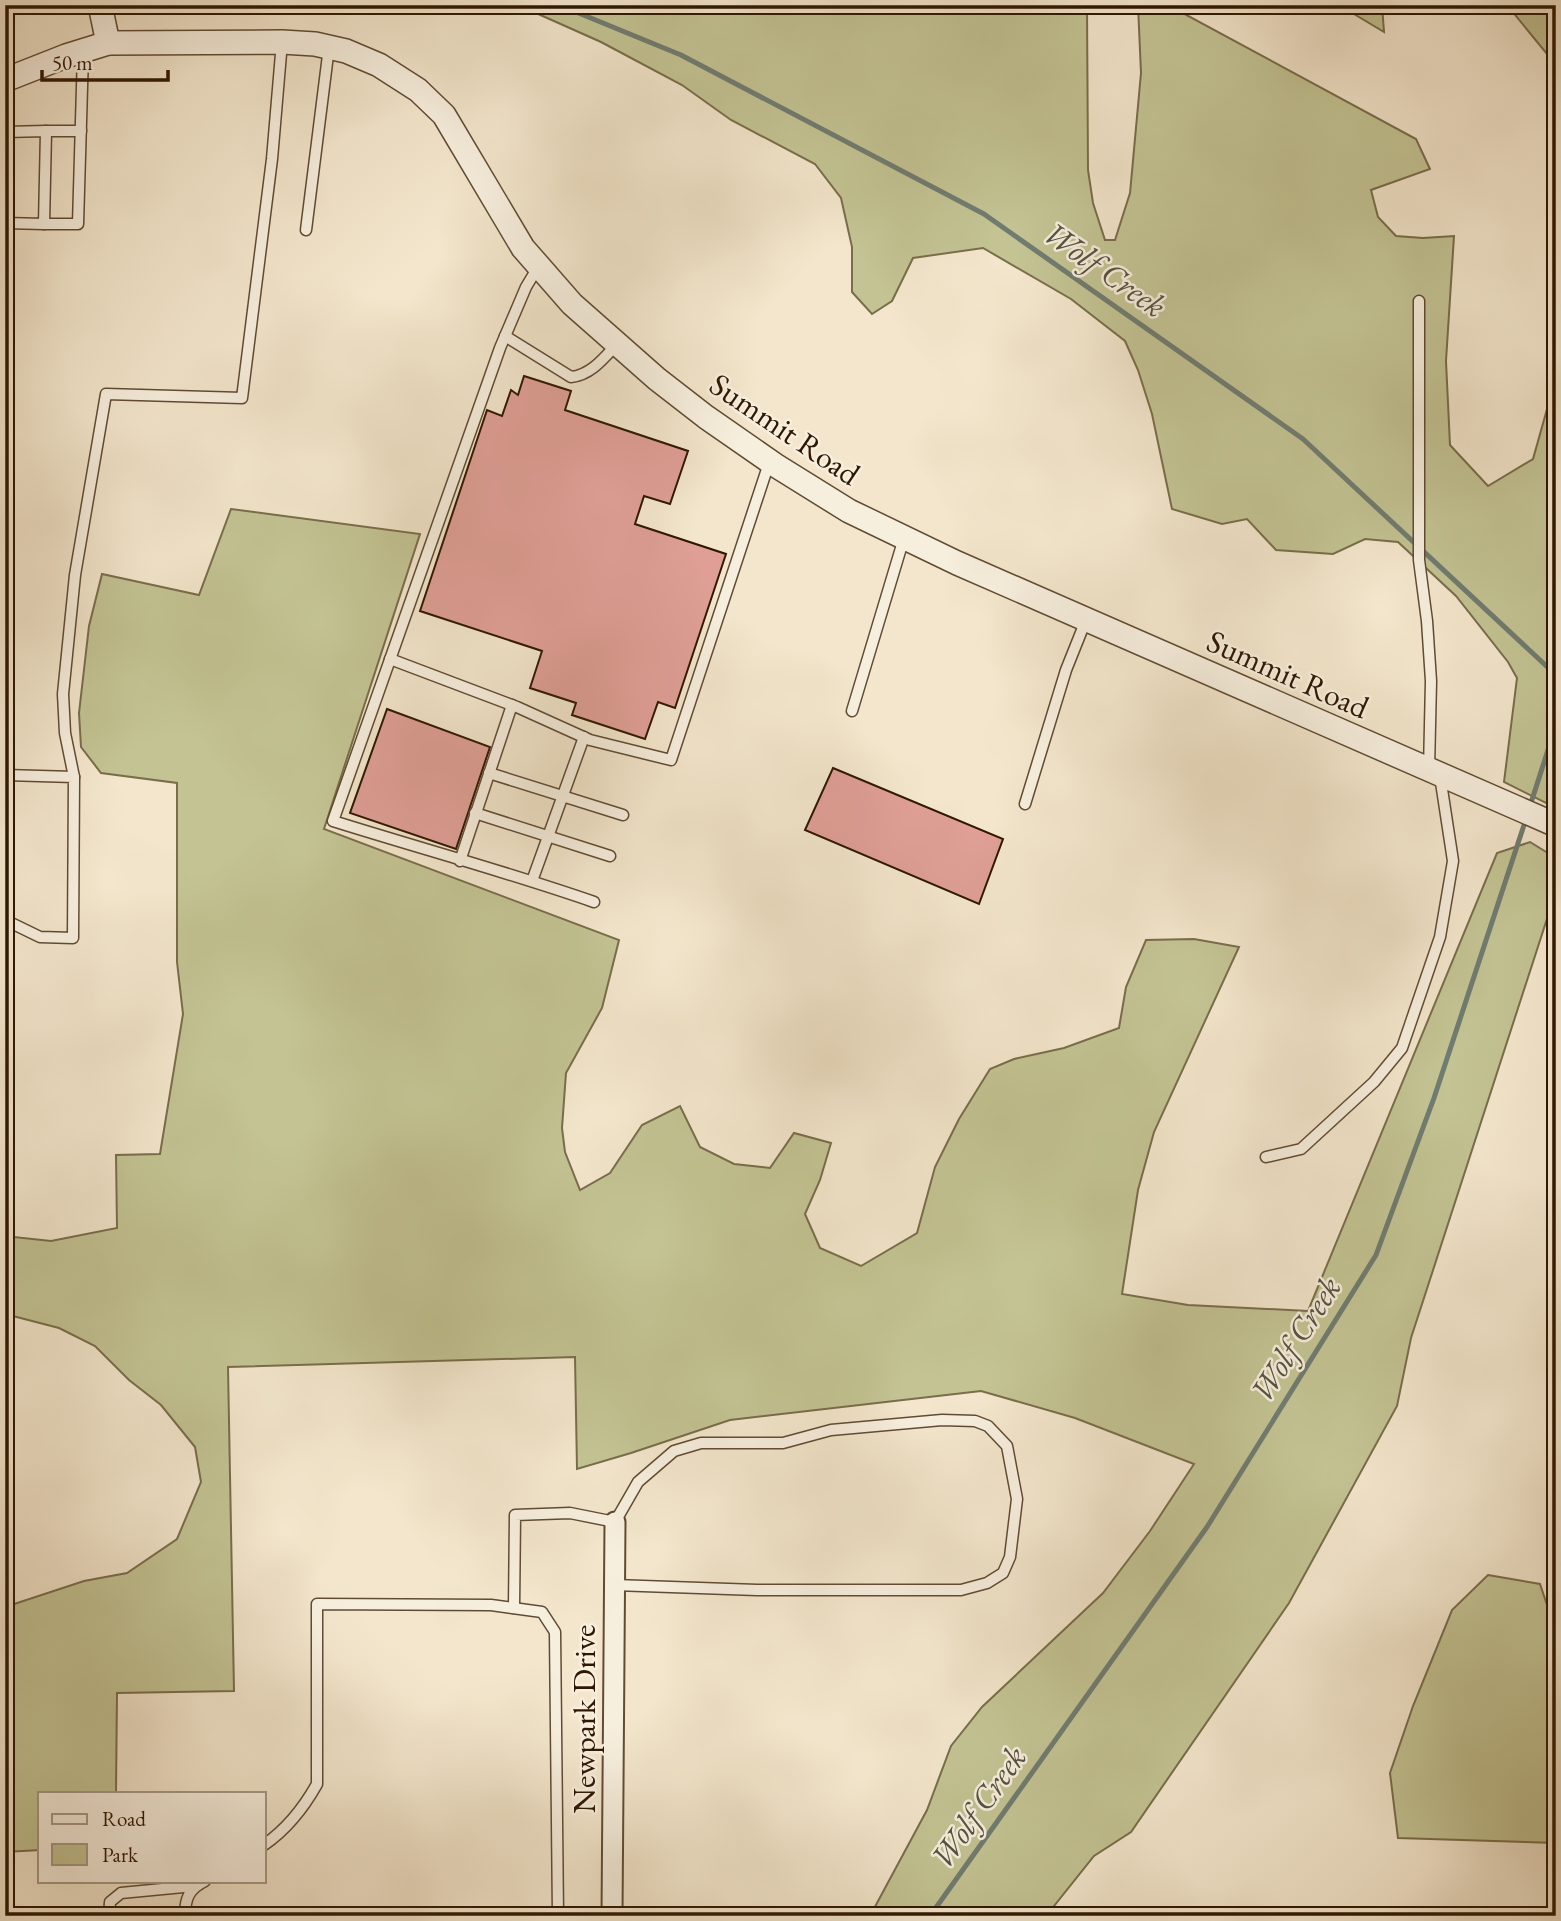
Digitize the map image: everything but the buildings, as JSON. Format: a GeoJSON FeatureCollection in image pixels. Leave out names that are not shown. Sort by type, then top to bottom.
{"type":"FeatureCollection","features":[{"type":"Feature","properties":{"kind":"street"},"geometry":{"type":"LineString","coordinates":[[100,5],[108,43]]}},
{"type":"Feature","properties":{"kind":"street","name":"Summit Road"},"geometry":{"type":"LineString","coordinates":[[5,80],[108,43],[282,42],[346,51],[379,65],[418,90],[444,115],[523,248],[572,304],[706,418],[770,462],[849,511],[904,537],[1086,620],[1555,825]]}},
{"type":"Feature","properties":{"kind":"street","name":"Newpark Drive"},"geometry":{"type":"LineString","coordinates":[[612,1916],[615,1522]]}},
{"type":"Feature","properties":{"kind":"lane"},"geometry":{"type":"LineString","coordinates":[[5,920],[40,937],[73,938],[74,777],[65,733],[63,694],[75,575],[106,394],[242,398],[272,159],[282,42]]}},
{"type":"Feature","properties":{"kind":"lane"},"geometry":{"type":"LineString","coordinates":[[306,230],[329,47]]}},
{"type":"Feature","properties":{"kind":"lane"},"geometry":{"type":"LineString","coordinates":[[5,223],[78,224],[83,50]]}},
{"type":"Feature","properties":{"kind":"lane"},"geometry":{"type":"LineString","coordinates":[[44,224],[46,131]]}},
{"type":"Feature","properties":{"kind":"lane"},"geometry":{"type":"LineString","coordinates":[[5,132],[81,131]]}},
{"type":"Feature","properties":{"kind":"lane"},"geometry":{"type":"LineString","coordinates":[[538,267],[526,287],[505,336],[333,821],[594,902]]}},
{"type":"Feature","properties":{"kind":"lane"},"geometry":{"type":"LineString","coordinates":[[1266,1157],[1301,1149],[1374,1082],[1402,1048],[1440,937],[1453,861],[1435,773],[1427,621],[1419,560],[1419,301]]}},
{"type":"Feature","properties":{"kind":"lane"},"geometry":{"type":"LineString","coordinates":[[505,336],[571,377],[580,376],[600,363],[617,344]]}},
{"type":"Feature","properties":{"kind":"lane"},"geometry":{"type":"LineString","coordinates":[[390,659],[512,705],[584,737],[671,760],[770,462]]}},
{"type":"Feature","properties":{"kind":"lane"},"geometry":{"type":"LineString","coordinates":[[852,711],[904,537]]}},
{"type":"Feature","properties":{"kind":"lane"},"geometry":{"type":"LineString","coordinates":[[1025,804],[1066,670],[1086,620]]}},
{"type":"Feature","properties":{"kind":"lane"},"geometry":{"type":"LineString","coordinates":[[460,861],[512,705]]}},
{"type":"Feature","properties":{"kind":"lane"},"geometry":{"type":"LineString","coordinates":[[532,881],[584,737]]}},
{"type":"Feature","properties":{"kind":"lane"},"geometry":{"type":"LineString","coordinates":[[489,773],[623,815]]}},
{"type":"Feature","properties":{"kind":"lane"},"geometry":{"type":"LineString","coordinates":[[5,775],[74,777]]}},
{"type":"Feature","properties":{"kind":"lane"},"geometry":{"type":"LineString","coordinates":[[475,813],[610,856]]}},
{"type":"Feature","properties":{"kind":"lane"},"geometry":{"type":"LineString","coordinates":[[514,1608],[515,1515],[570,1513],[615,1522],[638,1482],[674,1451],[701,1443],[783,1443],[831,1430],[942,1420],[975,1421],[988,1426],[1007,1446],[1017,1499],[1010,1558],[1003,1573],[987,1583],[961,1590],[757,1590],[614,1585]]}},
{"type":"Feature","properties":{"kind":"lane"},"geometry":{"type":"LineString","coordinates":[[266,1844],[276,1837],[303,1808],[317,1784],[317,1604],[491,1605],[542,1612],[555,1632],[558,1916]]}},
{"type":"Feature","properties":{"kind":"lane"},"geometry":{"type":"LineString","coordinates":[[109,1916],[110,1902],[121,1893],[194,1886],[203,1882]]}},
{"type":"Feature","properties":{"kind":"lane"},"geometry":{"type":"LineString","coordinates":[[185,1916],[187,1895],[194,1886]]}},
{"type":"Feature","properties":{"kind":"green space"},"geometry":{"type":"Polygon","coordinates":[[[518,5],[1087,5],[1088,170],[1093,203],[1105,240],[1115,240],[1130,193],[1141,73],[1138,5],[1168,5],[1416,139],[1430,169],[1371,190],[1378,217],[1396,236],[1454,236],[1446,361],[1450,445],[1488,486],[1533,459],[1556,377],[1556,808],[1504,782],[1517,678],[1508,662],[1456,596],[1398,542],[1365,539],[1333,554],[1276,550],[1247,519],[1222,524],[1172,509],[1152,414],[1138,370],[1125,341],[1071,299],[983,248],[913,258],[892,301],[872,314],[852,292],[852,247],[841,198],[815,164],[731,120],[682,85],[601,42],[518,5]]]}},
{"type":"Feature","properties":{"kind":"green space"},"geometry":{"type":"Polygon","coordinates":[[[1339,5],[1382,5],[1384,32],[1339,5]]]}},
{"type":"Feature","properties":{"kind":"green space"},"geometry":{"type":"Polygon","coordinates":[[[1507,5],[1556,5],[1556,65],[1507,5]]]}},
{"type":"Feature","properties":{"kind":"green space"},"geometry":{"type":"Polygon","coordinates":[[[231,509],[420,534],[324,829],[619,940],[602,1008],[566,1073],[562,1128],[565,1152],[580,1190],[610,1173],[642,1125],[680,1106],[700,1147],[734,1164],[770,1168],[794,1133],[831,1143],[820,1180],[805,1214],[820,1248],[861,1266],[917,1233],[935,1167],[959,1119],[990,1069],[1014,1059],[1064,1048],[1119,1028],[1126,987],[1146,940],[1194,939],[1239,947],[1154,1132],[1138,1190],[1122,1294],[1188,1305],[1308,1311],[1497,853],[1530,842],[1556,858],[1556,891],[1411,1338],[1397,1406],[1289,1603],[1131,1832],[1094,1856],[1046,1916],[870,1916],[927,1810],[951,1746],[982,1707],[1103,1593],[1150,1531],[1194,1464],[1075,1418],[981,1391],[730,1420],[577,1469],[575,1357],[228,1367],[234,1691],[117,1693],[116,1792],[38,1792],[38,1850],[5,1852],[5,1607],[84,1581],[127,1573],[177,1539],[201,1482],[195,1447],[161,1405],[129,1380],[95,1346],[59,1328],[5,1314],[5,1236],[51,1241],[117,1228],[116,1155],[160,1154],[183,1014],[177,962],[177,783],[101,773],[81,747],[79,713],[89,626],[102,574],[199,595],[231,509]]]}},
{"type":"Feature","properties":{"kind":"green space"},"geometry":{"type":"Polygon","coordinates":[[[1488,1575],[1540,1584],[1556,1632],[1556,1843],[1398,1838],[1390,1773],[1413,1706],[1452,1610],[1488,1575]]]}},
{"type":"Feature","properties":{"kind":"waterway","name":"Wolf Creek"},"geometry":{"type":"LineString","coordinates":[[559,5],[681,55],[984,214],[1303,439],[1556,675]]}},
{"type":"Feature","properties":{"kind":"waterway","name":"Wolf Creek"},"geometry":{"type":"LineString","coordinates":[[1530,806],[1556,715]]}},
{"type":"Feature","properties":{"kind":"waterway","name":"Wolf Creek"},"geometry":{"type":"LineString","coordinates":[[930,1916],[1207,1527],[1376,1255],[1434,1098],[1526,819]]}}]}
